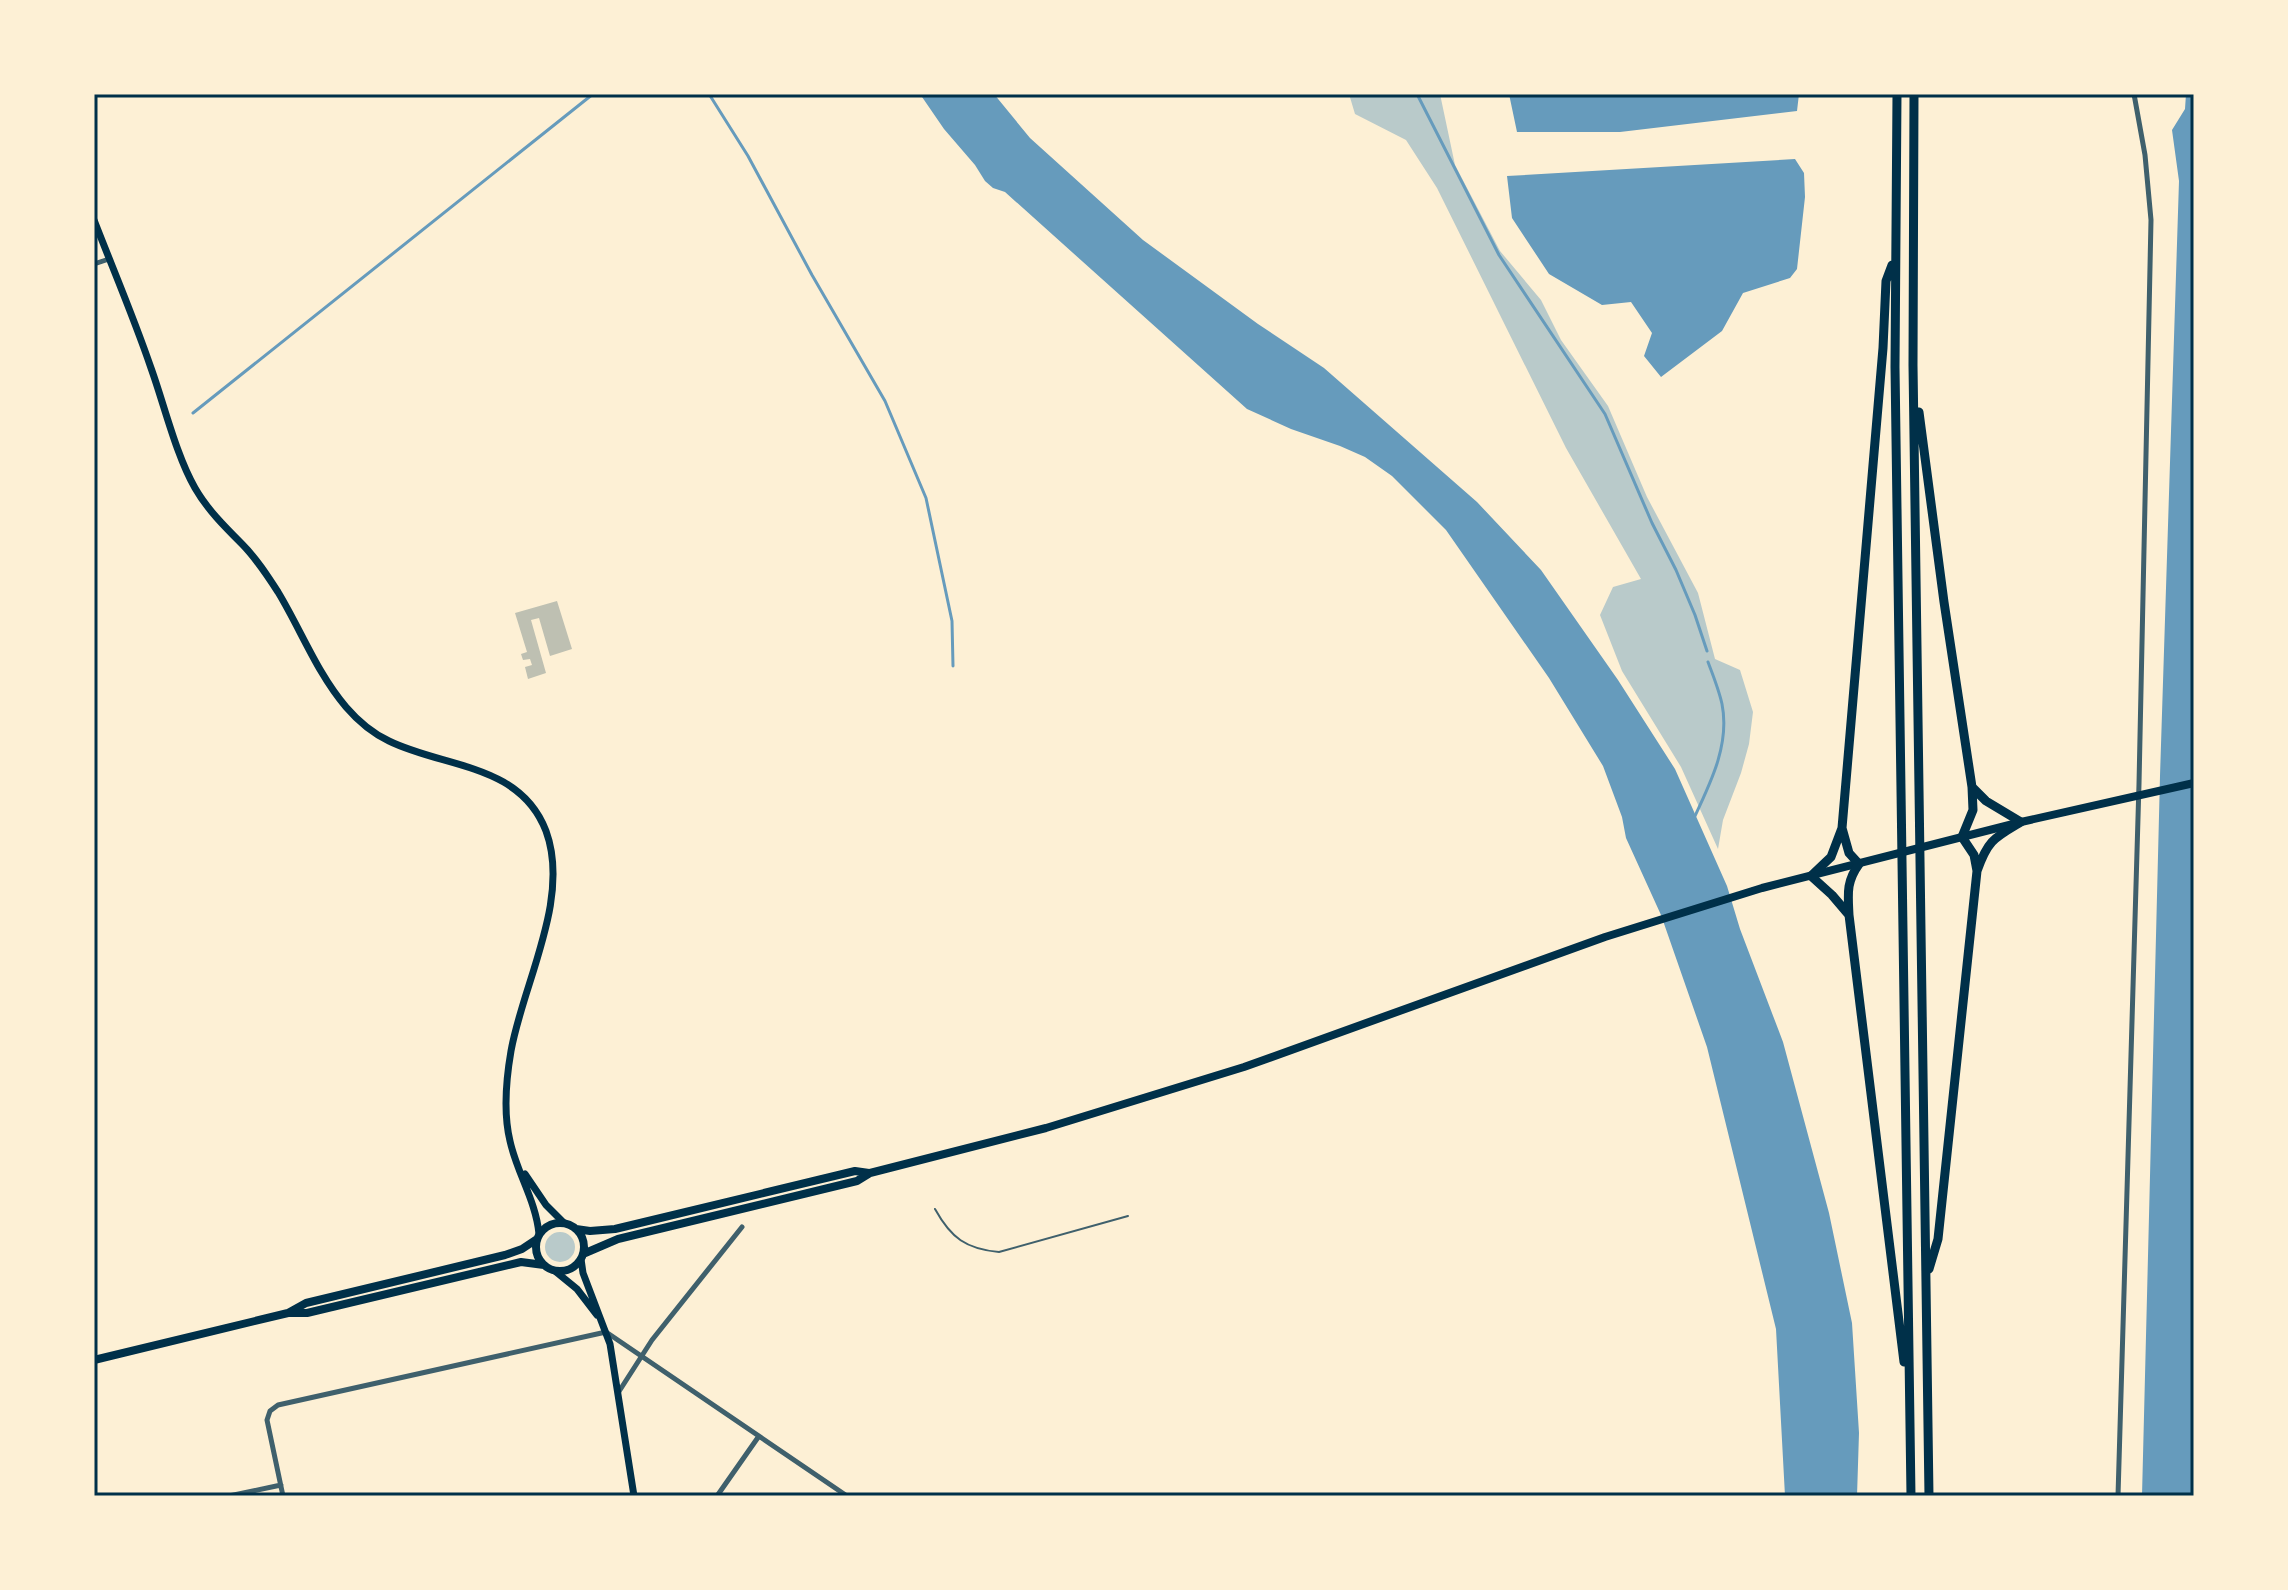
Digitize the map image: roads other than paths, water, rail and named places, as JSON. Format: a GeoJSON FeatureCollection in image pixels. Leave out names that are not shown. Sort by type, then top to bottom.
{"type":"FeatureCollection","features":[{"type":"Feature","properties":{"kind":"highway"},"geometry":{"type":"LineString","coordinates":[[1897,94],[1895,367],[1911,1496]]}},
{"type":"Feature","properties":{"kind":"highway"},"geometry":{"type":"LineString","coordinates":[[1914,94],[1913,365],[1929,1496]]}},
{"type":"Feature","properties":{"kind":"highway"},"geometry":{"type":"LineString","coordinates":[[1849,915],[1832,895],[1806,877],[1831,857],[1842,828],[1886,281],[1895,254]]}},
{"type":"Feature","properties":{"kind":"highway"},"geometry":{"type":"LineString","coordinates":[[1913,365],[1972,787],[1973,810],[1958,838],[1974,855],[1977,871]]}},
{"type":"Feature","properties":{"kind":"highway"},"geometry":{"type":"LineString","coordinates":[[1926,1280],[1938,1239],[1977,871],[1990,841],[2021,822],[1986,801],[1972,787]]}},
{"type":"Feature","properties":{"kind":"highway"},"geometry":{"type":"LineString","coordinates":[[1842,828],[1849,853],[1862,863],[1851,876],[1849,915],[1910,1407]]}},
{"type":"Feature","properties":{"kind":"main road"},"geometry":{"type":"LineString","coordinates":[[94,220],[133,317],[193,484],[207,507],[259,563],[337,696],[356,718],[387,740],[505,782],[529,802],[542,822],[552,854],[551,897],[517,1025],[507,1086],[510,1140],[538,1222],[536,1253],[544,1265]]}},
{"type":"Feature","properties":{"kind":"main road"},"geometry":{"type":"LineString","coordinates":[[555,1271],[567,1270],[582,1257],[633,1235],[857,1181],[870,1173],[1046,1128],[1160,1094],[1632,928],[1806,877],[2021,822],[2194,783]]}},
{"type":"Feature","properties":{"kind":"main road"},"geometry":{"type":"LineString","coordinates":[[519,1166],[546,1205],[564,1223],[590,1231],[615,1229],[855,1171],[870,1173]]}},
{"type":"Feature","properties":{"kind":"main road"},"geometry":{"type":"LineString","coordinates":[[288,1313],[306,1303],[505,1255],[522,1249],[547,1226],[564,1223]]}},
{"type":"Feature","properties":{"kind":"main road"},"geometry":{"type":"LineString","coordinates":[[576,1229],[582,1238],[583,1273],[606,1332],[634,1496]]}},
{"type":"Feature","properties":{"kind":"main road"},"geometry":{"type":"LineString","coordinates":[[94,1360],[288,1313],[307,1313],[521,1262],[544,1265],[555,1271],[577,1289],[602,1322]]}},
{"type":"Feature","properties":{"kind":"street"},"geometry":{"type":"LineString","coordinates":[[2118,1496],[2139,784],[2151,220],[2145,155],[2134,94]]}},
{"type":"Feature","properties":{"kind":"street"},"geometry":{"type":"LineString","coordinates":[[94,264],[109,259]]}},
{"type":"Feature","properties":{"kind":"street"},"geometry":{"type":"LineString","coordinates":[[618,1393],[671,1315],[742,1227]]}},
{"type":"Feature","properties":{"kind":"street"},"geometry":{"type":"LineString","coordinates":[[283,1496],[267,1420],[270,1411],[278,1405],[606,1332],[847,1496]]}},
{"type":"Feature","properties":{"kind":"street"},"geometry":{"type":"LineString","coordinates":[[717,1496],[759,1436]]}},
{"type":"Feature","properties":{"kind":"street"},"geometry":{"type":"LineString","coordinates":[[229,1496],[281,1485]]}},
{"type":"Feature","properties":{"kind":"lane"},"geometry":{"type":"LineString","coordinates":[[935,1209],[944,1225],[958,1239],[982,1251],[999,1252],[1128,1216]]}},
{"type":"Feature","properties":{"kind":"water"},"geometry":{"type":"Polygon","coordinates":[[[920,94],[994,94],[1030,138],[1143,240],[1324,368],[1477,502],[1541,570],[1618,680],[1675,769],[1727,886],[1783,1042],[1829,1213],[1852,1323],[1859,1433],[1857,1496],[1785,1496],[1776,1329],[1707,1047],[1661,915],[1626,838],[1622,817],[1603,766],[1549,678],[1446,530],[1392,476],[1365,457],[1247,409],[1005,192],[985,181],[920,94]]]}},
{"type":"Feature","properties":{"kind":"water"},"geometry":{"type":"Polygon","coordinates":[[[1509,94],[1799,94],[1797,111],[1620,132],[1517,132],[1509,94]]]}},
{"type":"Feature","properties":{"kind":"water"},"geometry":{"type":"Polygon","coordinates":[[[2186,94],[2194,94],[2194,1496],[2142,1496],[2179,181],[2172,130],[2185,109],[2186,94]]]}},
{"type":"Feature","properties":{"kind":"water"},"geometry":{"type":"Polygon","coordinates":[[[1795,159],[1804,173],[1805,197],[1797,269],[1790,278],[1743,293],[1722,331],[1661,377],[1644,356],[1652,333],[1631,302],[1602,305],[1549,274],[1512,218],[1507,176],[1795,159]]]}},
{"type":"Feature","properties":{"kind":"waterway"},"geometry":{"type":"LineString","coordinates":[[193,413],[593,94]]}},
{"type":"Feature","properties":{"kind":"waterway"},"geometry":{"type":"LineString","coordinates":[[709,94],[748,156],[885,401],[926,498],[952,621],[953,666]]}},
{"type":"Feature","properties":{"kind":"waterway"},"geometry":{"type":"LineString","coordinates":[[1417,94],[1499,255],[1605,414],[1676,570],[1707,651]]}},
{"type":"Feature","properties":{"kind":"waterway"},"geometry":{"type":"LineString","coordinates":[[1694,818],[1707,791],[1723,734],[1722,704],[1708,662]]}}]}
